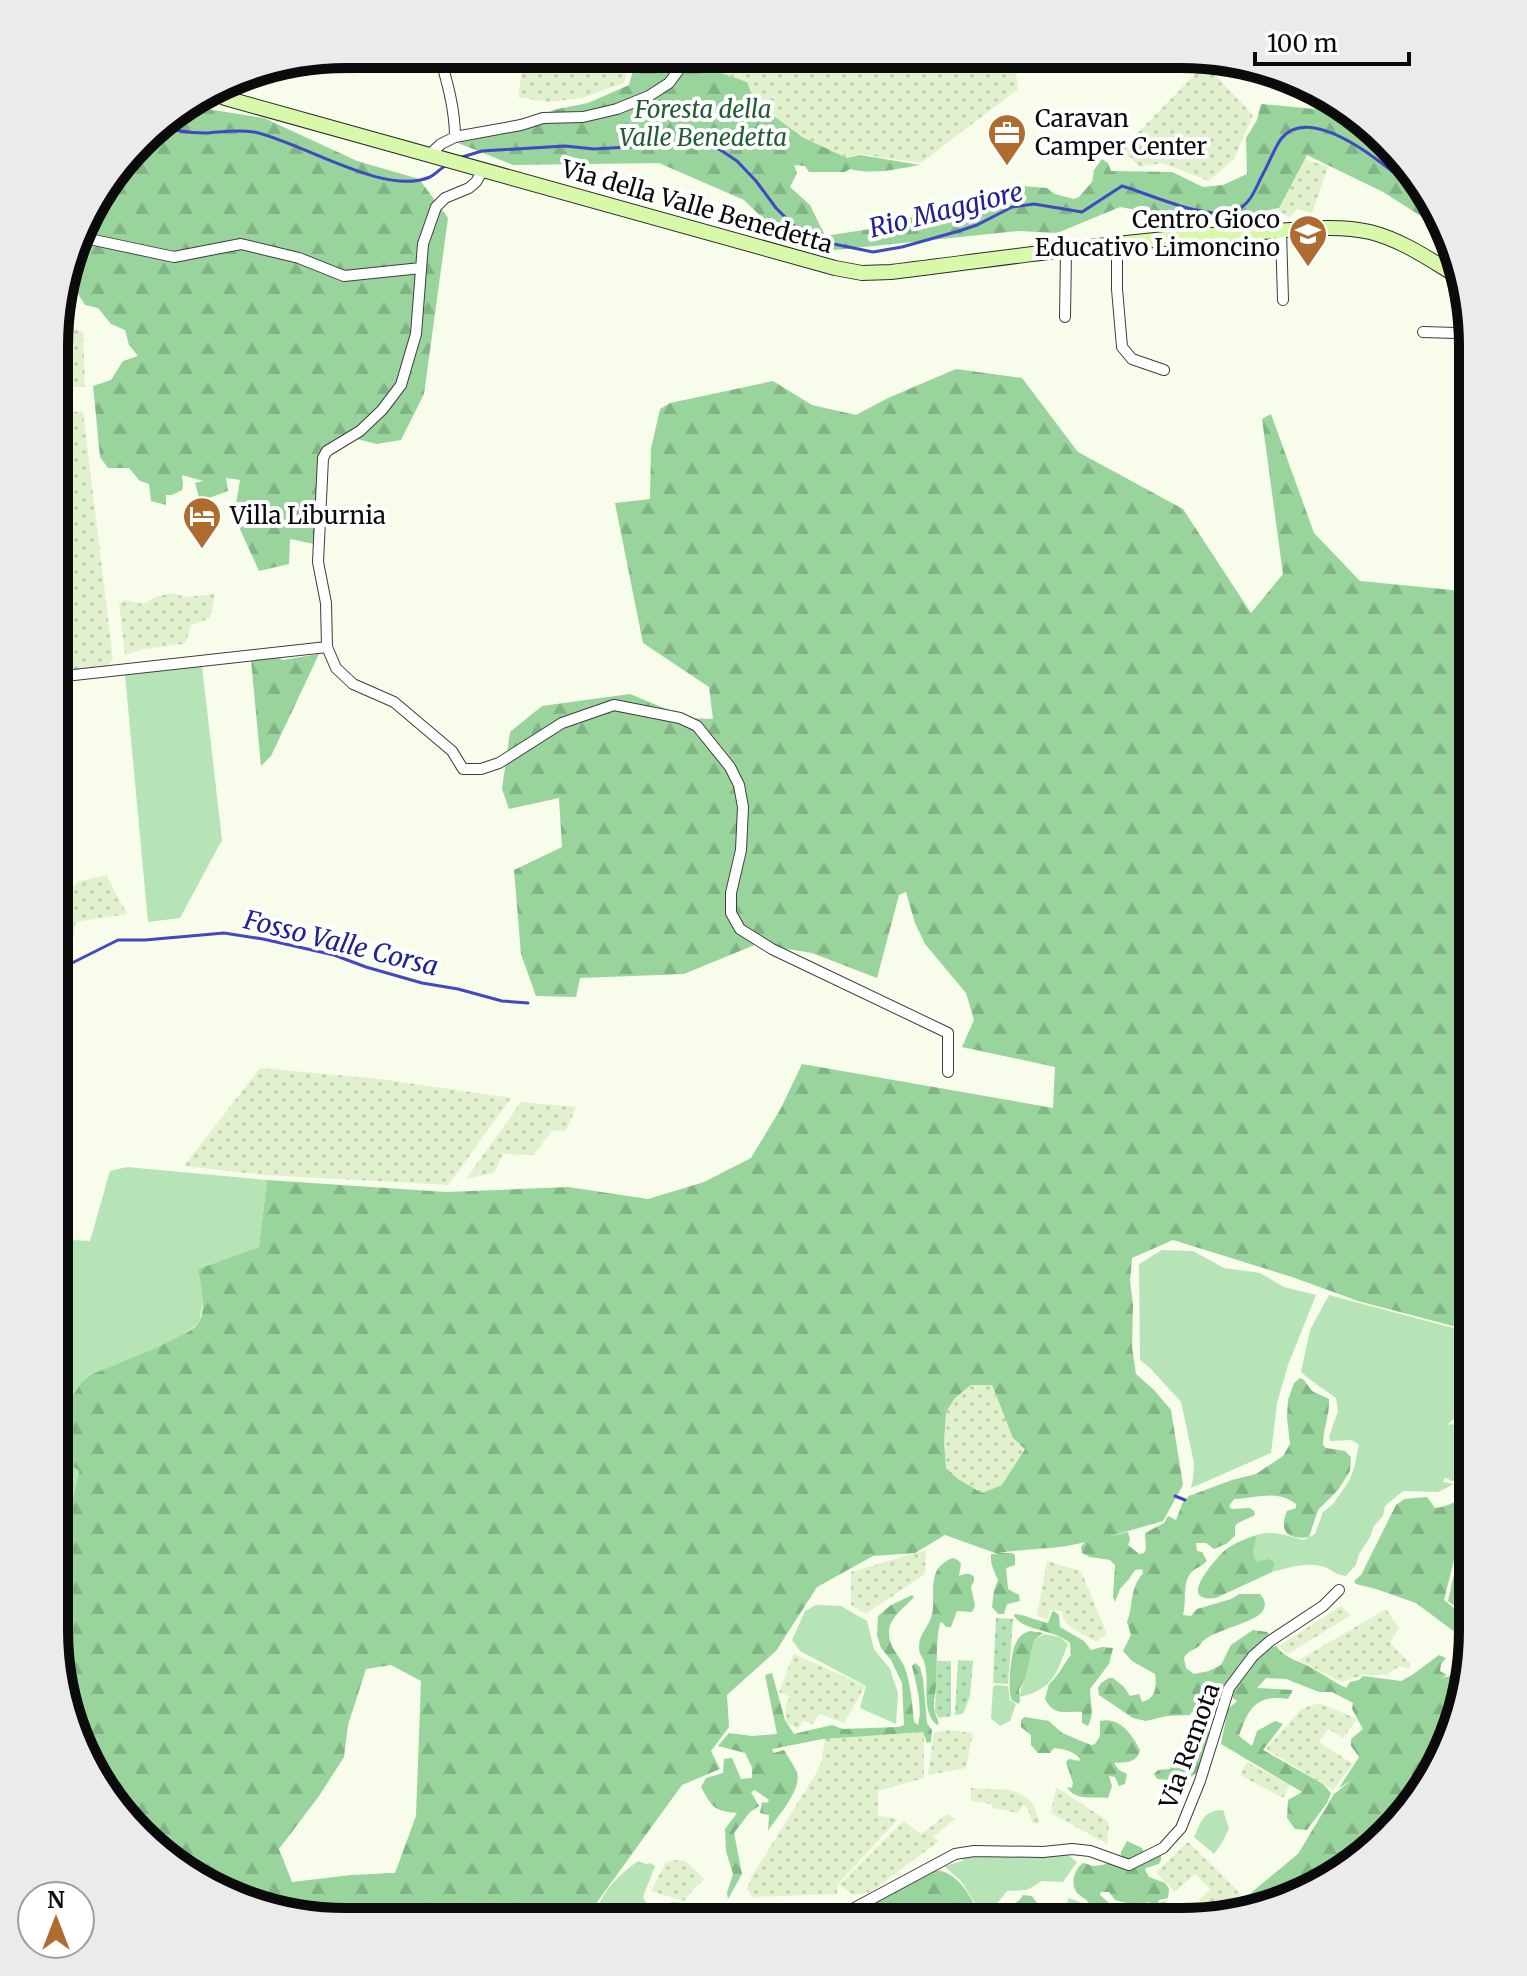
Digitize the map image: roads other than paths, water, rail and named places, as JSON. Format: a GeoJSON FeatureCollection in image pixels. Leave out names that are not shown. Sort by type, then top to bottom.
{"type":"FeatureCollection","features":[{"type":"Feature","properties":{"kind":"main road","name":"Via della Valle Benedetta"},"geometry":{"type":"LineString","coordinates":[[223,97],[862,273],[1195,235],[1319,229],[1369,232],[1393,239],[1448,270]]}},
{"type":"Feature","properties":{"kind":"street"},"geometry":{"type":"LineString","coordinates":[[443,68],[455,137]]}},
{"type":"Feature","properties":{"kind":"street"},"geometry":{"type":"LineString","coordinates":[[434,157],[441,144],[455,137],[543,118],[583,117],[617,109],[649,96],[669,83],[680,68]]}},
{"type":"Feature","properties":{"kind":"street"},"geometry":{"type":"LineString","coordinates":[[483,170],[469,188],[445,198],[436,207],[423,244],[416,334],[401,385],[382,410],[360,431],[327,451],[323,458],[318,562],[326,603],[327,647],[336,668],[353,684],[394,702],[452,751],[463,769],[481,769],[499,763],[562,723],[614,705],[680,718],[697,726],[730,767],[739,785],[743,807],[741,850],[731,893],[731,913],[740,929],[772,949],[948,1033],[948,1072]]}},
{"type":"Feature","properties":{"kind":"street"},"geometry":{"type":"LineString","coordinates":[[1281,231],[1283,300]]}},
{"type":"Feature","properties":{"kind":"street"},"geometry":{"type":"LineString","coordinates":[[89,239],[174,257],[241,244],[299,258],[344,276],[421,268]]}},
{"type":"Feature","properties":{"kind":"street"},"geometry":{"type":"LineString","coordinates":[[1117,245],[1122,347],[1132,359],[1164,370]]}},
{"type":"Feature","properties":{"kind":"street"},"geometry":{"type":"LineString","coordinates":[[1065,317],[1066,251]]}},
{"type":"Feature","properties":{"kind":"street"},"geometry":{"type":"LineString","coordinates":[[1423,332],[1458,333]]}},
{"type":"Feature","properties":{"kind":"street"},"geometry":{"type":"LineString","coordinates":[[68,676],[327,647]]}},
{"type":"Feature","properties":{"kind":"street","name":"Via Remota"},"geometry":{"type":"LineString","coordinates":[[854,1908],[955,1854],[1072,1849],[1090,1851],[1129,1865],[1163,1848],[1181,1828],[1200,1781],[1229,1688],[1253,1656],[1323,1606],[1339,1590]]}},
{"type":"Feature","properties":{"kind":"waterway","name":"Rio Maggiore"},"geometry":{"type":"LineString","coordinates":[[459,158],[482,151],[698,143],[719,149],[737,161],[776,208],[809,237],[873,252],[959,231],[1012,207],[1034,204],[1082,212],[1122,186],[1194,210],[1235,211],[1246,204],[1253,194],[1281,139],[1296,129],[1315,128],[1337,135],[1402,179]]}},
{"type":"Feature","properties":{"kind":"waterway","name":"Rio Maggiore"},"geometry":{"type":"LineString","coordinates":[[173,130],[205,133],[254,132],[343,166],[390,180],[411,181],[430,177],[445,166]]}},
{"type":"Feature","properties":{"kind":"waterway","name":"Fosso Valle Corsa"},"geometry":{"type":"LineString","coordinates":[[68,965],[118,940],[224,933],[334,955],[422,983],[502,1001],[528,1003]]}},
{"type":"Feature","properties":{"kind":"waterway"},"geometry":{"type":"LineString","coordinates":[[1175,1496],[1185,1500]]}},
{"type":"Feature","properties":{"kind":"place","name":"Caravan Camper Center"},"geometry":{"type":"Point","coordinates":[1007,167]}},
{"type":"Feature","properties":{"kind":"place","name":"Centro Gioco Educativo Limoncino"},"geometry":{"type":"Point","coordinates":[1308,268]}},
{"type":"Feature","properties":{"kind":"place","name":"Villa Liburnia"},"geometry":{"type":"Point","coordinates":[202,550]}},
{"type":"Feature","properties":{"kind":"park label","name":"Foresta della Valle Benedetta"},"geometry":{"type":"Point","coordinates":[703,124]}}]}
